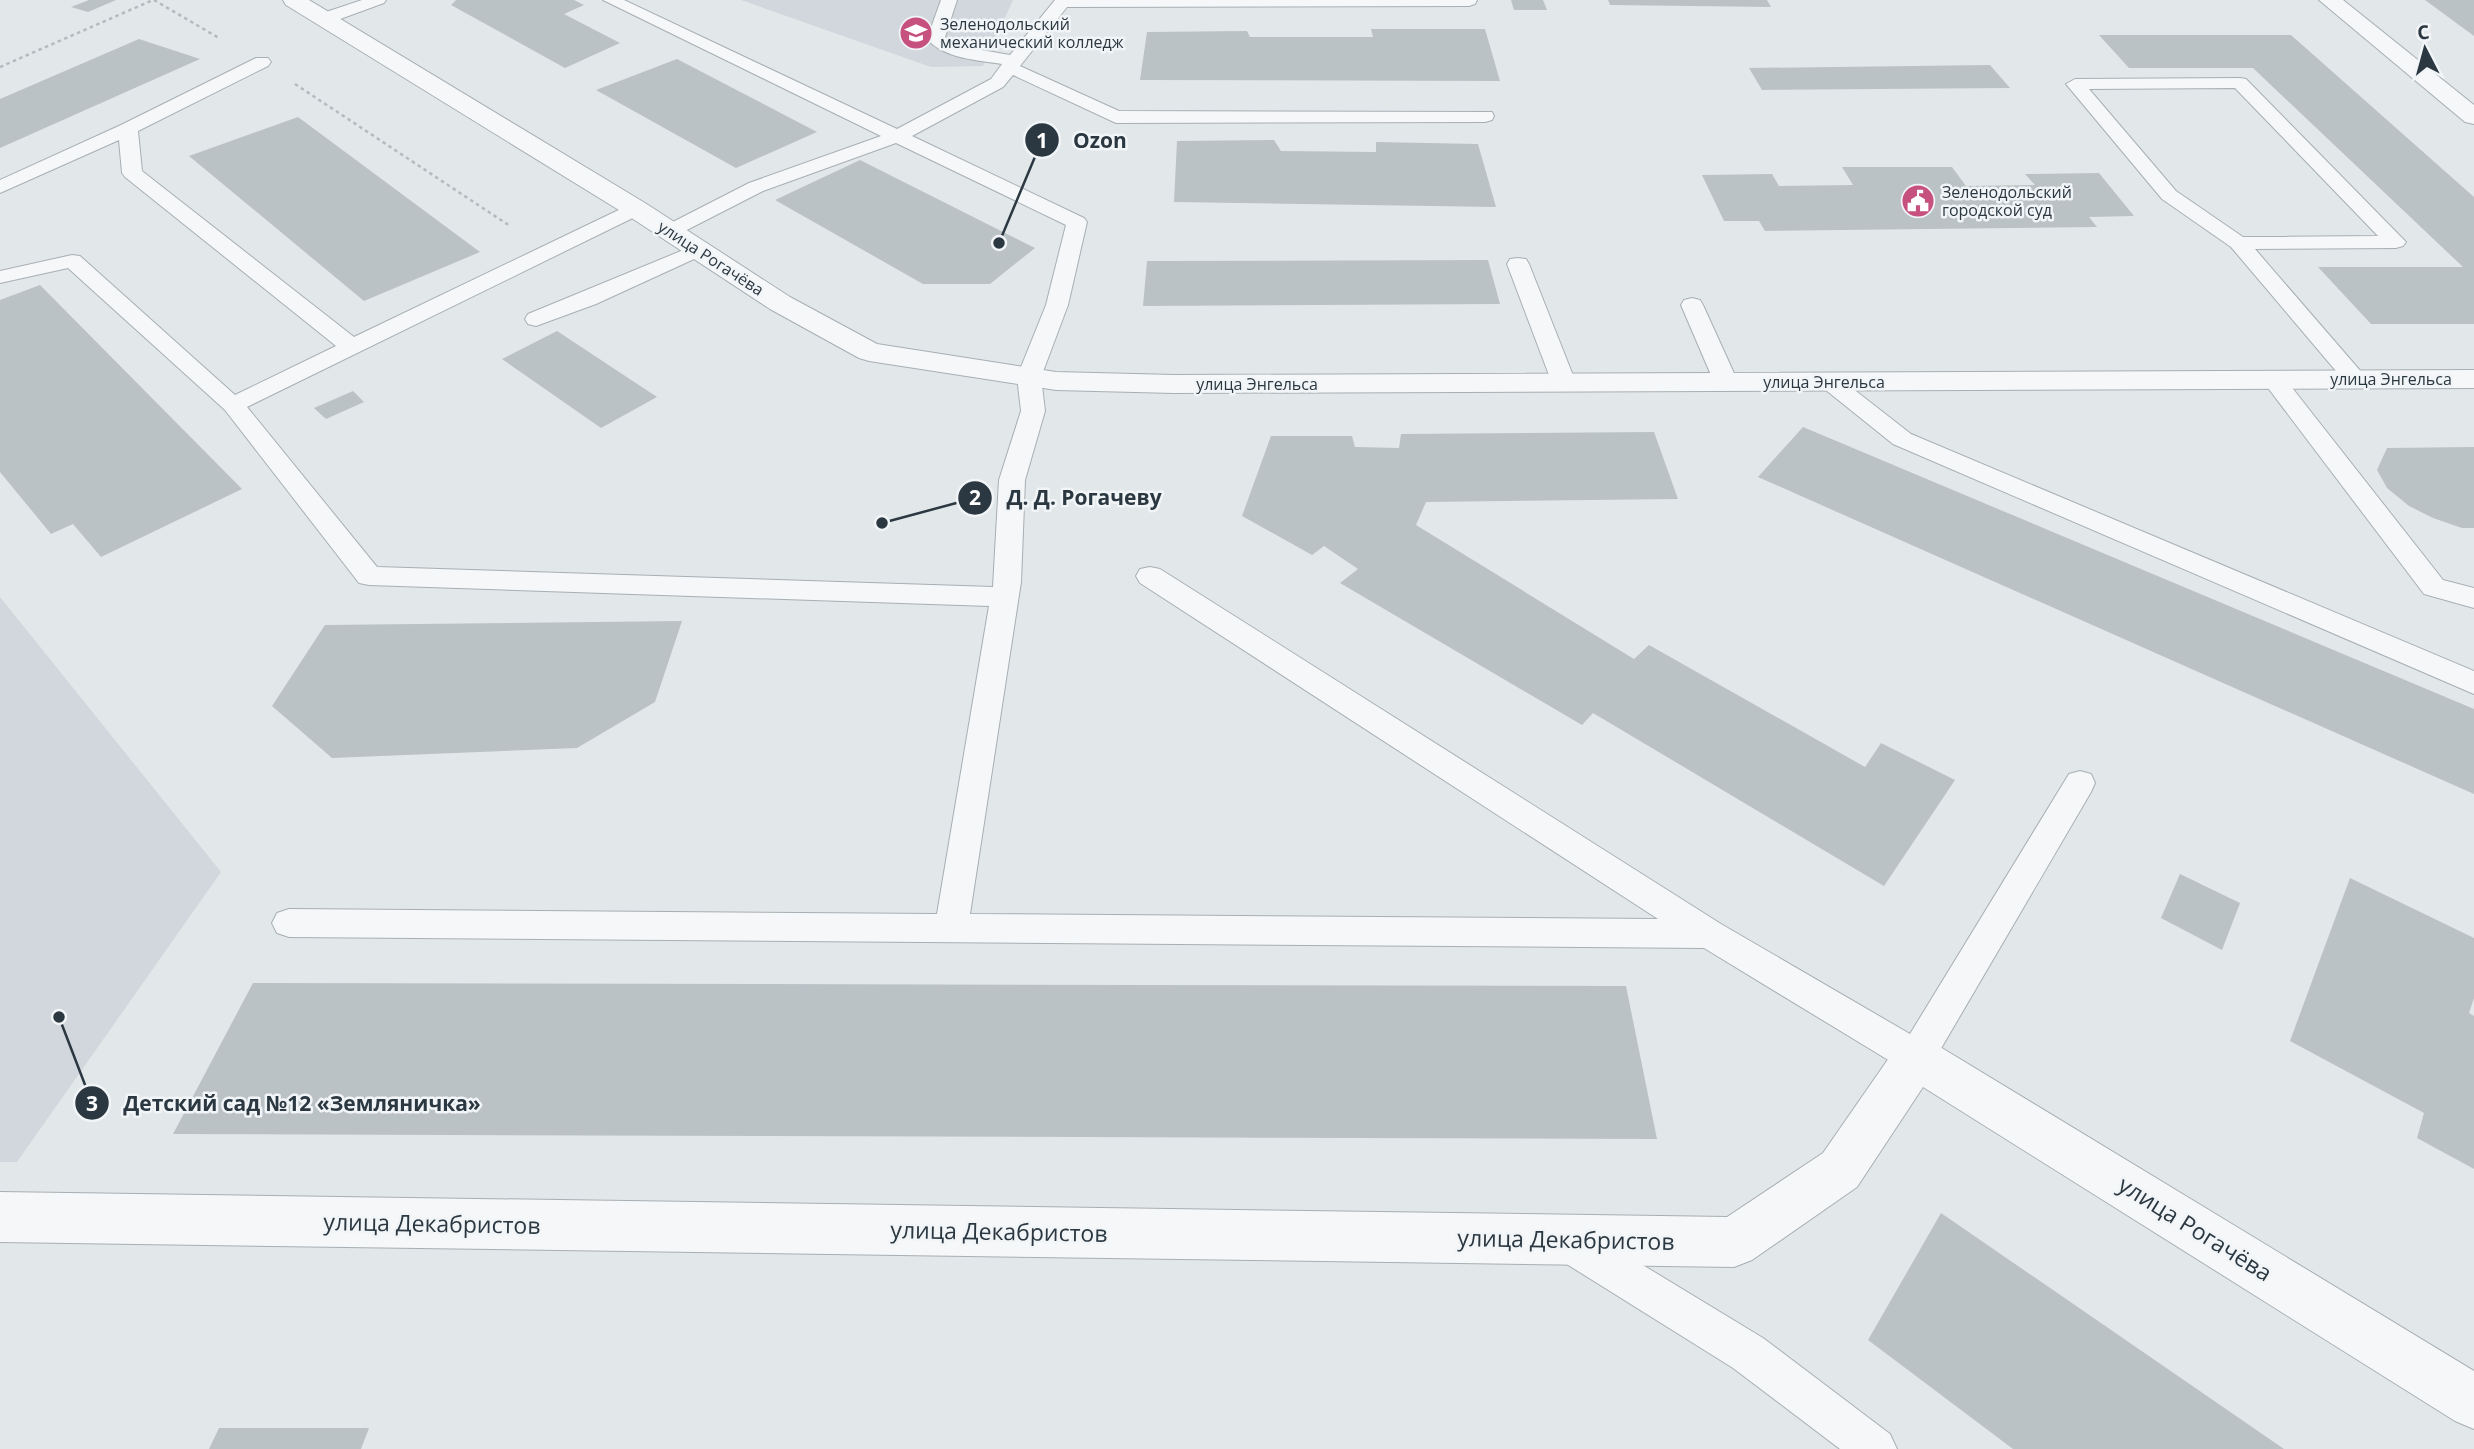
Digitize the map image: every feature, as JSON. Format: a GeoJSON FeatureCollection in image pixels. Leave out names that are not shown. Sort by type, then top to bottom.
{"type":"FeatureCollection","features":[{"type":"Feature","properties":{"kind":"street"},"geometry":{"type":"LineString","coordinates":[[2330,0],[2474,117]]}},
{"type":"Feature","properties":{"kind":"street","name":"улица Рогачёва"},"geometry":{"type":"LineString","coordinates":[[311,6],[636,209],[780,303],[869,352],[1056,381],[1174,384]]}},
{"type":"Feature","properties":{"kind":"street","name":"улица Энгельса"},"geometry":{"type":"LineString","coordinates":[[1174,384],[2474,379]]}},
{"type":"Feature","properties":{"kind":"street","name":"улица Рогачёва"},"geometry":{"type":"LineString","coordinates":[[1916,1057],[2474,1402]]}},
{"type":"Feature","properties":{"kind":"street","name":"улица Декабристов"},"geometry":{"type":"LineString","coordinates":[[0,1217],[1734,1242],[1840,1170],[1916,1057]]}},
{"type":"Feature","properties":{"kind":"lane"},"geometry":{"type":"LineString","coordinates":[[311,6],[378,0]]}},
{"type":"Feature","properties":{"kind":"lane"},"geometry":{"type":"LineString","coordinates":[[611,0],[1077,222],[1057,305],[1030,377],[1033,411],[1012,480],[1004,597],[951,928]]}},
{"type":"Feature","properties":{"kind":"lane"},"geometry":{"type":"LineString","coordinates":[[948,0],[936,39],[954,50],[1012,64],[1116,117],[1485,116]]}},
{"type":"Feature","properties":{"kind":"lane"},"geometry":{"type":"LineString","coordinates":[[670,231],[755,187],[898,136],[997,83],[1063,1],[1469,1]]}},
{"type":"Feature","properties":{"kind":"lane"},"geometry":{"type":"LineString","coordinates":[[0,187],[128,129],[262,62]]}},
{"type":"Feature","properties":{"kind":"lane"},"geometry":{"type":"LineString","coordinates":[[2238,243],[2396,242],[2239,83],[2075,84],[2168,195],[2238,243],[2355,379]]}},
{"type":"Feature","properties":{"kind":"lane"},"geometry":{"type":"LineString","coordinates":[[128,129],[132,173],[352,347]]}},
{"type":"Feature","properties":{"kind":"lane"},"geometry":{"type":"LineString","coordinates":[[233,405],[636,209]]}},
{"type":"Feature","properties":{"kind":"lane"},"geometry":{"type":"LineString","coordinates":[[536,319],[698,250]]}},
{"type":"Feature","properties":{"kind":"lane"},"geometry":{"type":"LineString","coordinates":[[0,277],[72,261],[233,405],[369,576],[1004,597]]}},
{"type":"Feature","properties":{"kind":"lane"},"geometry":{"type":"LineString","coordinates":[[1518,264],[1564,383]]}},
{"type":"Feature","properties":{"kind":"lane"},"geometry":{"type":"LineString","coordinates":[[1692,305],[1726,382]]}},
{"type":"Feature","properties":{"kind":"lane"},"geometry":{"type":"LineString","coordinates":[[2274,380],[2434,587],[2474,598]]}},
{"type":"Feature","properties":{"kind":"lane"},"geometry":{"type":"LineString","coordinates":[[1830,382],[1902,439],[2474,683]]}},
{"type":"Feature","properties":{"kind":"lane"},"geometry":{"type":"LineString","coordinates":[[1150,576],[1709,934],[1916,1057],[2080,783]]}},
{"type":"Feature","properties":{"kind":"lane"},"geometry":{"type":"LineString","coordinates":[[289,923],[1709,934]]}},
{"type":"Feature","properties":{"kind":"lane"},"geometry":{"type":"LineString","coordinates":[[1565,1241],[1748,1353],[1875,1449]]}},
{"type":"Feature","properties":{"kind":"path"},"geometry":{"type":"LineString","coordinates":[[0,67],[153,0],[262,62],[548,252]]}},
{"type":"Feature","properties":{"kind":"shaded area","name":"Зеленодольский механический колледж"},"geometry":{"type":"Polygon","coordinates":[[[741,0],[1013,0],[983,66],[931,67],[741,0]]]}},
{"type":"Feature","properties":{"kind":"shaded area"},"geometry":{"type":"Polygon","coordinates":[[[0,597],[221,872],[17,1162],[0,1162],[0,597]]]}},
{"type":"Feature","properties":{"kind":"building"},"geometry":{"type":"Polygon","coordinates":[[[89,0],[116,0],[88,12],[71,7],[89,0]]]}},
{"type":"Feature","properties":{"kind":"building"},"geometry":{"type":"Polygon","coordinates":[[[456,0],[574,0],[584,5],[564,14],[620,43],[565,68],[451,5],[456,0]]]}},
{"type":"Feature","properties":{"kind":"building"},"geometry":{"type":"Polygon","coordinates":[[[1511,0],[1543,0],[1547,10],[1514,10],[1511,0]]]}},
{"type":"Feature","properties":{"kind":"building"},"geometry":{"type":"Polygon","coordinates":[[[1608,0],[1767,0],[1771,7],[1610,5],[1608,0]]]}},
{"type":"Feature","properties":{"kind":"building"},"geometry":{"type":"Polygon","coordinates":[[[2425,0],[2474,0],[2474,36],[2425,0]]]}},
{"type":"Feature","properties":{"kind":"building"},"geometry":{"type":"Polygon","coordinates":[[[1371,29],[1485,29],[1500,81],[1140,80],[1147,32],[1247,31],[1250,37],[1373,37],[1371,29]]]}},
{"type":"Feature","properties":{"kind":"building"},"geometry":{"type":"Polygon","coordinates":[[[2099,35],[2291,35],[2474,197],[2474,324],[2371,324],[2318,267],[2463,267],[2253,68],[2129,68],[2099,35]]]}},
{"type":"Feature","properties":{"kind":"building"},"geometry":{"type":"Polygon","coordinates":[[[139,39],[200,59],[0,148],[0,99],[139,39]]]}},
{"type":"Feature","properties":{"kind":"building"},"geometry":{"type":"Polygon","coordinates":[[[677,59],[817,132],[736,168],[596,90],[677,59]]]}},
{"type":"Feature","properties":{"kind":"building"},"geometry":{"type":"Polygon","coordinates":[[[1990,65],[2010,88],[1762,90],[1749,68],[1990,65]]]}},
{"type":"Feature","properties":{"kind":"building"},"geometry":{"type":"Polygon","coordinates":[[[298,117],[480,252],[364,301],[189,156],[298,117]]]}},
{"type":"Feature","properties":{"kind":"building"},"geometry":{"type":"Polygon","coordinates":[[[1274,140],[1281,151],[1376,152],[1376,142],[1478,144],[1496,207],[1174,202],[1177,141],[1274,140]]]}},
{"type":"Feature","properties":{"kind":"building"},"geometry":{"type":"Polygon","coordinates":[[[860,160],[1035,248],[990,284],[923,284],[775,200],[860,160]]]}},
{"type":"Feature","properties":{"kind":"building","name":"Зеленодольский городской суд"},"geometry":{"type":"Polygon","coordinates":[[[1842,167],[1952,167],[1966,186],[2035,185],[2025,174],[2099,173],[2134,216],[2089,217],[2097,227],[1765,231],[1759,221],[1724,221],[1702,175],[1772,174],[1779,186],[1853,185],[1842,167]]]}},
{"type":"Feature","properties":{"kind":"building"},"geometry":{"type":"Polygon","coordinates":[[[1488,260],[1500,304],[1143,306],[1147,261],[1488,260]]]}},
{"type":"Feature","properties":{"kind":"building"},"geometry":{"type":"Polygon","coordinates":[[[40,285],[242,489],[101,557],[73,524],[51,534],[0,472],[0,300],[40,285]]]}},
{"type":"Feature","properties":{"kind":"building"},"geometry":{"type":"Polygon","coordinates":[[[557,331],[657,397],[601,428],[502,359],[557,331]]]}},
{"type":"Feature","properties":{"kind":"building"},"geometry":{"type":"Polygon","coordinates":[[[353,391],[364,402],[326,419],[314,408],[353,391]]]}},
{"type":"Feature","properties":{"kind":"building"},"geometry":{"type":"Polygon","coordinates":[[[1803,427],[2474,709],[2474,794],[1758,477],[1803,427]]]}},
{"type":"Feature","properties":{"kind":"building"},"geometry":{"type":"Polygon","coordinates":[[[1654,432],[1678,499],[1426,502],[1416,525],[1634,659],[1649,645],[1865,767],[1881,743],[1955,780],[1884,886],[1593,713],[1582,725],[1340,583],[1358,569],[1324,546],[1312,555],[1242,516],[1271,436],[1352,436],[1355,447],[1399,448],[1401,434],[1654,432]]]}},
{"type":"Feature","properties":{"kind":"building"},"geometry":{"type":"Polygon","coordinates":[[[2474,447],[2474,528],[2462,528],[2409,506],[2387,488],[2377,470],[2387,448],[2474,447]]]}},
{"type":"Feature","properties":{"kind":"building"},"geometry":{"type":"Polygon","coordinates":[[[682,621],[655,702],[577,748],[332,758],[272,706],[325,625],[682,621]]]}},
{"type":"Feature","properties":{"kind":"building"},"geometry":{"type":"Polygon","coordinates":[[[2180,874],[2240,903],[2222,950],[2161,918],[2180,874]]]}},
{"type":"Feature","properties":{"kind":"building"},"geometry":{"type":"Polygon","coordinates":[[[2350,878],[2474,938],[2474,998],[2469,1013],[2474,1016],[2474,1169],[2417,1138],[2424,1113],[2290,1041],[2350,878]]]}},
{"type":"Feature","properties":{"kind":"building"},"geometry":{"type":"Polygon","coordinates":[[[253,983],[1626,986],[1657,1139],[173,1134],[253,983]]]}},
{"type":"Feature","properties":{"kind":"building"},"geometry":{"type":"Polygon","coordinates":[[[1941,1213],[2284,1449],[2013,1449],[1868,1340],[1941,1213]]]}},
{"type":"Feature","properties":{"kind":"building"},"geometry":{"type":"Polygon","coordinates":[[[219,1428],[369,1428],[361,1449],[209,1449],[219,1428]]]}},
{"type":"Feature","properties":{"kind":"place","name":"Зеленодольский механический колледж"},"geometry":{"type":"Point","coordinates":[916,33]}},
{"type":"Feature","properties":{"kind":"place","name":"Зеленодольский городской суд"},"geometry":{"type":"Point","coordinates":[1918,201]}},
{"type":"Feature","properties":{"kind":"place","name":"Ozon"},"geometry":{"type":"Point","coordinates":[999,243]}},
{"type":"Feature","properties":{"kind":"place","name":"Д. Д. Рогачеву"},"geometry":{"type":"Point","coordinates":[882,523]}},
{"type":"Feature","properties":{"kind":"place","name":"Детский сад №12 «Земляничка»"},"geometry":{"type":"Point","coordinates":[59,1017]}}]}
